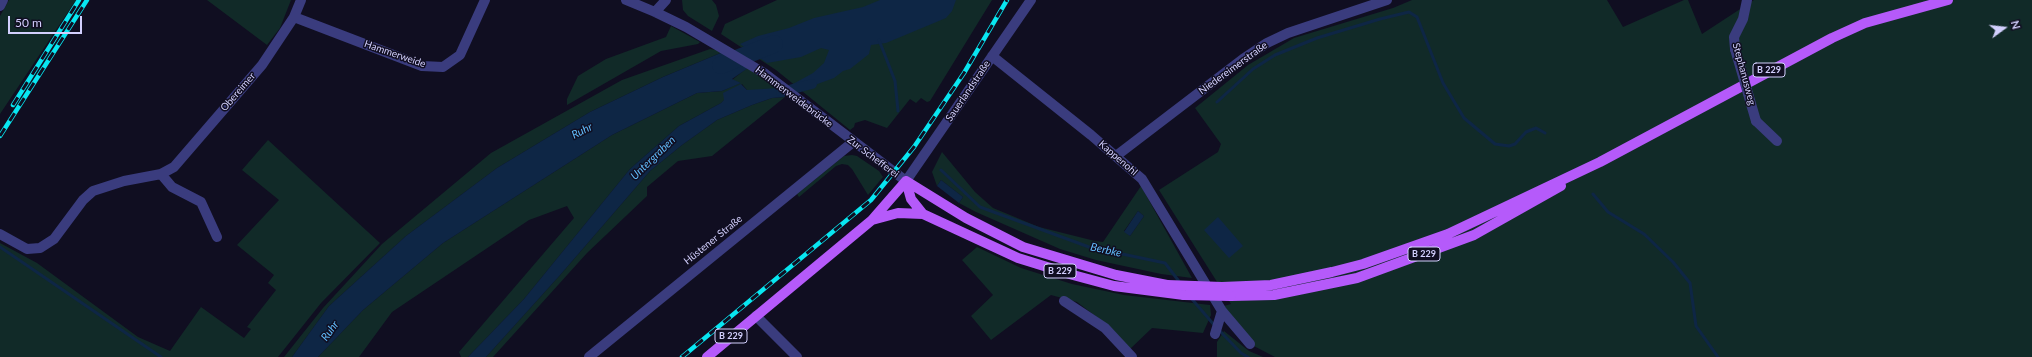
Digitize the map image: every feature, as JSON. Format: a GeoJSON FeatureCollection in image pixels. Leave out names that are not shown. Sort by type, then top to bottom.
{"type":"FeatureCollection","features":[{"type":"Feature","properties":{"kind":"main road","name":"B 229"},"geometry":{"type":"LineString","coordinates":[[906,182],[966,218],[1022,247],[1116,275],[1167,285],[1222,287],[1271,285],[1363,264],[1448,234],[1600,162],[1832,38],[1872,21],[1948,0]]}},
{"type":"Feature","properties":{"kind":"main road","name":"B 229"},"geometry":{"type":"LineString","coordinates":[[872,220],[898,213],[923,214],[1018,258],[1114,286],[1184,295],[1274,295],[1357,278],[1416,258],[1474,235],[1538,201],[1600,162]]}},
{"type":"Feature","properties":{"kind":"main road","name":"B 229"},"geometry":{"type":"LineString","coordinates":[[906,182],[911,199],[923,214]]}},
{"type":"Feature","properties":{"kind":"main road","name":"B 229"},"geometry":{"type":"LineString","coordinates":[[707,357],[872,220],[906,182]]}},
{"type":"Feature","properties":{"kind":"street"},"geometry":{"type":"LineString","coordinates":[[0,6],[3,0]]}},
{"type":"Feature","properties":{"kind":"street","name":"Obereimer"},"geometry":{"type":"LineString","coordinates":[[0,234],[27,249],[40,248],[54,239],[83,200],[93,191],[124,181],[161,174],[178,163],[262,65],[294,18],[301,0]]}},
{"type":"Feature","properties":{"kind":"street","name":"Hammerweide"},"geometry":{"type":"LineString","coordinates":[[294,18],[422,66],[443,67],[460,55],[485,0]]}},
{"type":"Feature","properties":{"kind":"street"},"geometry":{"type":"LineString","coordinates":[[626,0],[655,12],[666,0]]}},
{"type":"Feature","properties":{"kind":"street","name":"Sauerlandstraße"},"geometry":{"type":"LineString","coordinates":[[906,182],[1031,0]]}},
{"type":"Feature","properties":{"kind":"street","name":"Niedereimerstraße"},"geometry":{"type":"LineString","coordinates":[[1116,156],[1243,59],[1267,43],[1288,33],[1387,0]]}},
{"type":"Feature","properties":{"kind":"street","name":"Stephanusweg"},"geometry":{"type":"LineString","coordinates":[[1747,0],[1743,20],[1734,37],[1735,49],[1756,121],[1777,141]]}},
{"type":"Feature","properties":{"kind":"street","name":"Hammerweidebrücke"},"geometry":{"type":"LineString","coordinates":[[655,12],[686,27],[764,73],[840,132]]}},
{"type":"Feature","properties":{"kind":"street","name":"Kappenohl"},"geometry":{"type":"LineString","coordinates":[[992,56],[1116,156],[1142,179],[1220,316],[1250,344]]}},
{"type":"Feature","properties":{"kind":"street","name":"Zur Schefferei"},"geometry":{"type":"LineString","coordinates":[[840,132],[906,182]]}},
{"type":"Feature","properties":{"kind":"street","name":"Hüstener Straße"},"geometry":{"type":"LineString","coordinates":[[590,357],[853,142]]}},
{"type":"Feature","properties":{"kind":"street"},"geometry":{"type":"LineString","coordinates":[[161,174],[172,187],[201,202],[217,237]]}},
{"type":"Feature","properties":{"kind":"street"},"geometry":{"type":"LineString","coordinates":[[1064,301],[1105,328],[1132,357]]}},
{"type":"Feature","properties":{"kind":"street"},"geometry":{"type":"LineString","coordinates":[[756,316],[797,357]]}},
{"type":"Feature","properties":{"kind":"street"},"geometry":{"type":"LineString","coordinates":[[1215,334],[1220,316]]}},
{"type":"Feature","properties":{"kind":"green space"},"geometry":{"type":"Polygon","coordinates":[[[9,0],[76,0],[0,114],[0,16],[9,0]]]}},
{"type":"Feature","properties":{"kind":"green space"},"geometry":{"type":"Polygon","coordinates":[[[207,0],[291,0],[280,28],[267,45],[207,0]]]}},
{"type":"Feature","properties":{"kind":"green space"},"geometry":{"type":"Polygon","coordinates":[[[682,0],[712,0],[716,5],[719,16],[712,31],[688,16],[683,10],[682,0]]]}},
{"type":"Feature","properties":{"kind":"green space"},"geometry":{"type":"Polygon","coordinates":[[[777,0],[992,0],[930,101],[927,102],[921,98],[916,103],[910,99],[887,128],[865,120],[855,123],[854,127],[850,130],[776,70],[721,34],[725,24],[777,0]]]}},
{"type":"Feature","properties":{"kind":"green space"},"geometry":{"type":"Polygon","coordinates":[[[1412,0],[1607,0],[1623,27],[1684,0],[1688,0],[1702,34],[1754,0],[2032,0],[2032,357],[1275,357],[1250,344],[1224,306],[1231,304],[1159,190],[1218,152],[1221,144],[1195,108],[1248,65],[1294,38],[1393,8],[1412,0]]]}},
{"type":"Feature","properties":{"kind":"green space"},"geometry":{"type":"Polygon","coordinates":[[[671,26],[700,42],[698,44],[661,51],[567,105],[567,99],[578,76],[606,59],[666,37],[671,26]]]}},
{"type":"Feature","properties":{"kind":"green space"},"geometry":{"type":"Polygon","coordinates":[[[710,49],[723,51],[778,88],[785,97],[747,90],[742,84],[721,103],[679,126],[630,169],[524,299],[468,357],[461,357],[459,352],[574,218],[567,206],[529,220],[392,312],[359,357],[318,357],[363,310],[443,243],[612,135],[697,93],[722,91],[740,83],[732,80],[747,68],[723,52],[663,77],[590,112],[497,168],[406,236],[329,306],[292,357],[284,357],[323,308],[382,244],[491,153],[622,80],[710,49]]]}},
{"type":"Feature","properties":{"kind":"green space"},"geometry":{"type":"Polygon","coordinates":[[[785,97],[712,156],[678,161],[647,187],[647,196],[587,253],[493,357],[486,357],[561,274],[650,171],[682,145],[717,120],[772,98],[785,97]]]}},
{"type":"Feature","properties":{"kind":"green space"},"geometry":{"type":"Polygon","coordinates":[[[268,140],[380,243],[321,303],[278,357],[0,357],[0,243],[37,263],[138,337],[170,351],[201,307],[244,338],[251,329],[247,327],[276,290],[268,283],[274,275],[237,245],[279,200],[242,170],[268,140]]]}},
{"type":"Feature","properties":{"kind":"green space"},"geometry":{"type":"Polygon","coordinates":[[[942,152],[975,192],[993,208],[1039,227],[1103,242],[1141,186],[1192,278],[1161,274],[1096,260],[1060,249],[959,203],[963,197],[941,180],[937,186],[932,172],[942,152]],[[1138,211],[1124,231],[1130,236],[1144,216],[1138,211]]]}},
{"type":"Feature","properties":{"kind":"green space"},"geometry":{"type":"Polygon","coordinates":[[[844,156],[857,156],[879,171],[883,177],[868,195],[852,169],[848,165],[842,164],[836,166],[799,197],[797,194],[844,156]]]}},
{"type":"Feature","properties":{"kind":"green space"},"geometry":{"type":"Polygon","coordinates":[[[977,247],[1021,268],[1072,284],[1124,295],[1210,305],[1211,315],[1203,333],[1152,328],[1130,349],[1111,328],[1077,302],[1051,295],[991,340],[971,316],[993,295],[962,260],[977,247]]]}},
{"type":"Feature","properties":{"kind":"green space"},"geometry":{"type":"Polygon","coordinates":[[[1224,331],[1249,351],[1263,357],[1217,357],[1217,342],[1224,331]]]}},
{"type":"Feature","properties":{"kind":"water"},"geometry":{"type":"Polygon","coordinates":[[[880,0],[956,0],[952,11],[946,18],[886,43],[871,45],[869,54],[850,69],[843,71],[834,78],[801,90],[793,84],[813,73],[824,63],[829,50],[821,48],[801,57],[767,63],[740,44],[758,36],[789,28],[814,18],[863,7],[880,0]]]}},
{"type":"Feature","properties":{"kind":"water"},"geometry":{"type":"Polygon","coordinates":[[[723,52],[748,68],[732,79],[741,83],[722,91],[697,93],[612,135],[443,243],[363,310],[318,357],[292,357],[329,306],[406,236],[497,168],[590,112],[663,77],[723,52]]]}},
{"type":"Feature","properties":{"kind":"water"},"geometry":{"type":"Polygon","coordinates":[[[741,84],[747,90],[778,88],[785,97],[772,98],[717,120],[682,145],[650,171],[561,274],[486,357],[468,357],[524,299],[630,169],[679,126],[721,103],[724,100],[723,93],[741,84]]]}},
{"type":"Feature","properties":{"kind":"water"},"geometry":{"type":"Polygon","coordinates":[[[941,180],[963,197],[959,203],[937,186],[941,180]]]}},
{"type":"Feature","properties":{"kind":"water"},"geometry":{"type":"Polygon","coordinates":[[[1138,211],[1144,216],[1130,236],[1124,232],[1138,211]]]}},
{"type":"Feature","properties":{"kind":"water"},"geometry":{"type":"Polygon","coordinates":[[[1218,217],[1243,246],[1229,258],[1204,230],[1218,217]]]}},
{"type":"Feature","properties":{"kind":"waterway"},"geometry":{"type":"LineString","coordinates":[[1217,102],[1253,69],[1275,55],[1317,38],[1409,12],[1417,17],[1443,83],[1464,118],[1495,144],[1509,146],[1515,144],[1526,132],[1536,128],[1545,133]]}},
{"type":"Feature","properties":{"kind":"waterway","name":"Berbke"},"geometry":{"type":"LineString","coordinates":[[879,40],[895,81],[898,111]]}},
{"type":"Feature","properties":{"kind":"waterway","name":"Ruhr"},"geometry":{"type":"LineString","coordinates":[[721,65],[774,44]]}},
{"type":"Feature","properties":{"kind":"waterway","name":"Untergraben"},"geometry":{"type":"LineString","coordinates":[[781,92],[812,84]]}},
{"type":"Feature","properties":{"kind":"waterway","name":"Berbke"},"geometry":{"type":"LineString","coordinates":[[941,170],[980,207],[1089,247],[1165,263],[1181,284]]}},
{"type":"Feature","properties":{"kind":"waterway"},"geometry":{"type":"LineString","coordinates":[[1593,194],[1608,212],[1644,234],[1673,262],[1690,283],[1696,326],[1718,357]]}},
{"type":"Feature","properties":{"kind":"waterway"},"geometry":{"type":"LineString","coordinates":[[0,247],[161,357]]}},
{"type":"Feature","properties":{"kind":"waterway","name":"Berbke"},"geometry":{"type":"LineString","coordinates":[[1191,298],[1215,326]]}},
{"type":"Feature","properties":{"kind":"waterway","name":"Berbke"},"geometry":{"type":"LineString","coordinates":[[1219,330],[1241,353],[1248,357]]}},
{"type":"Feature","properties":{"kind":"railway"},"geometry":{"type":"LineString","coordinates":[[13,105],[79,0]]}},
{"type":"Feature","properties":{"kind":"railway"},"geometry":{"type":"LineString","coordinates":[[0,136],[87,0]]}},
{"type":"Feature","properties":{"kind":"railway"},"geometry":{"type":"LineString","coordinates":[[682,357],[871,200],[914,147],[964,73],[1007,0]]}}]}
